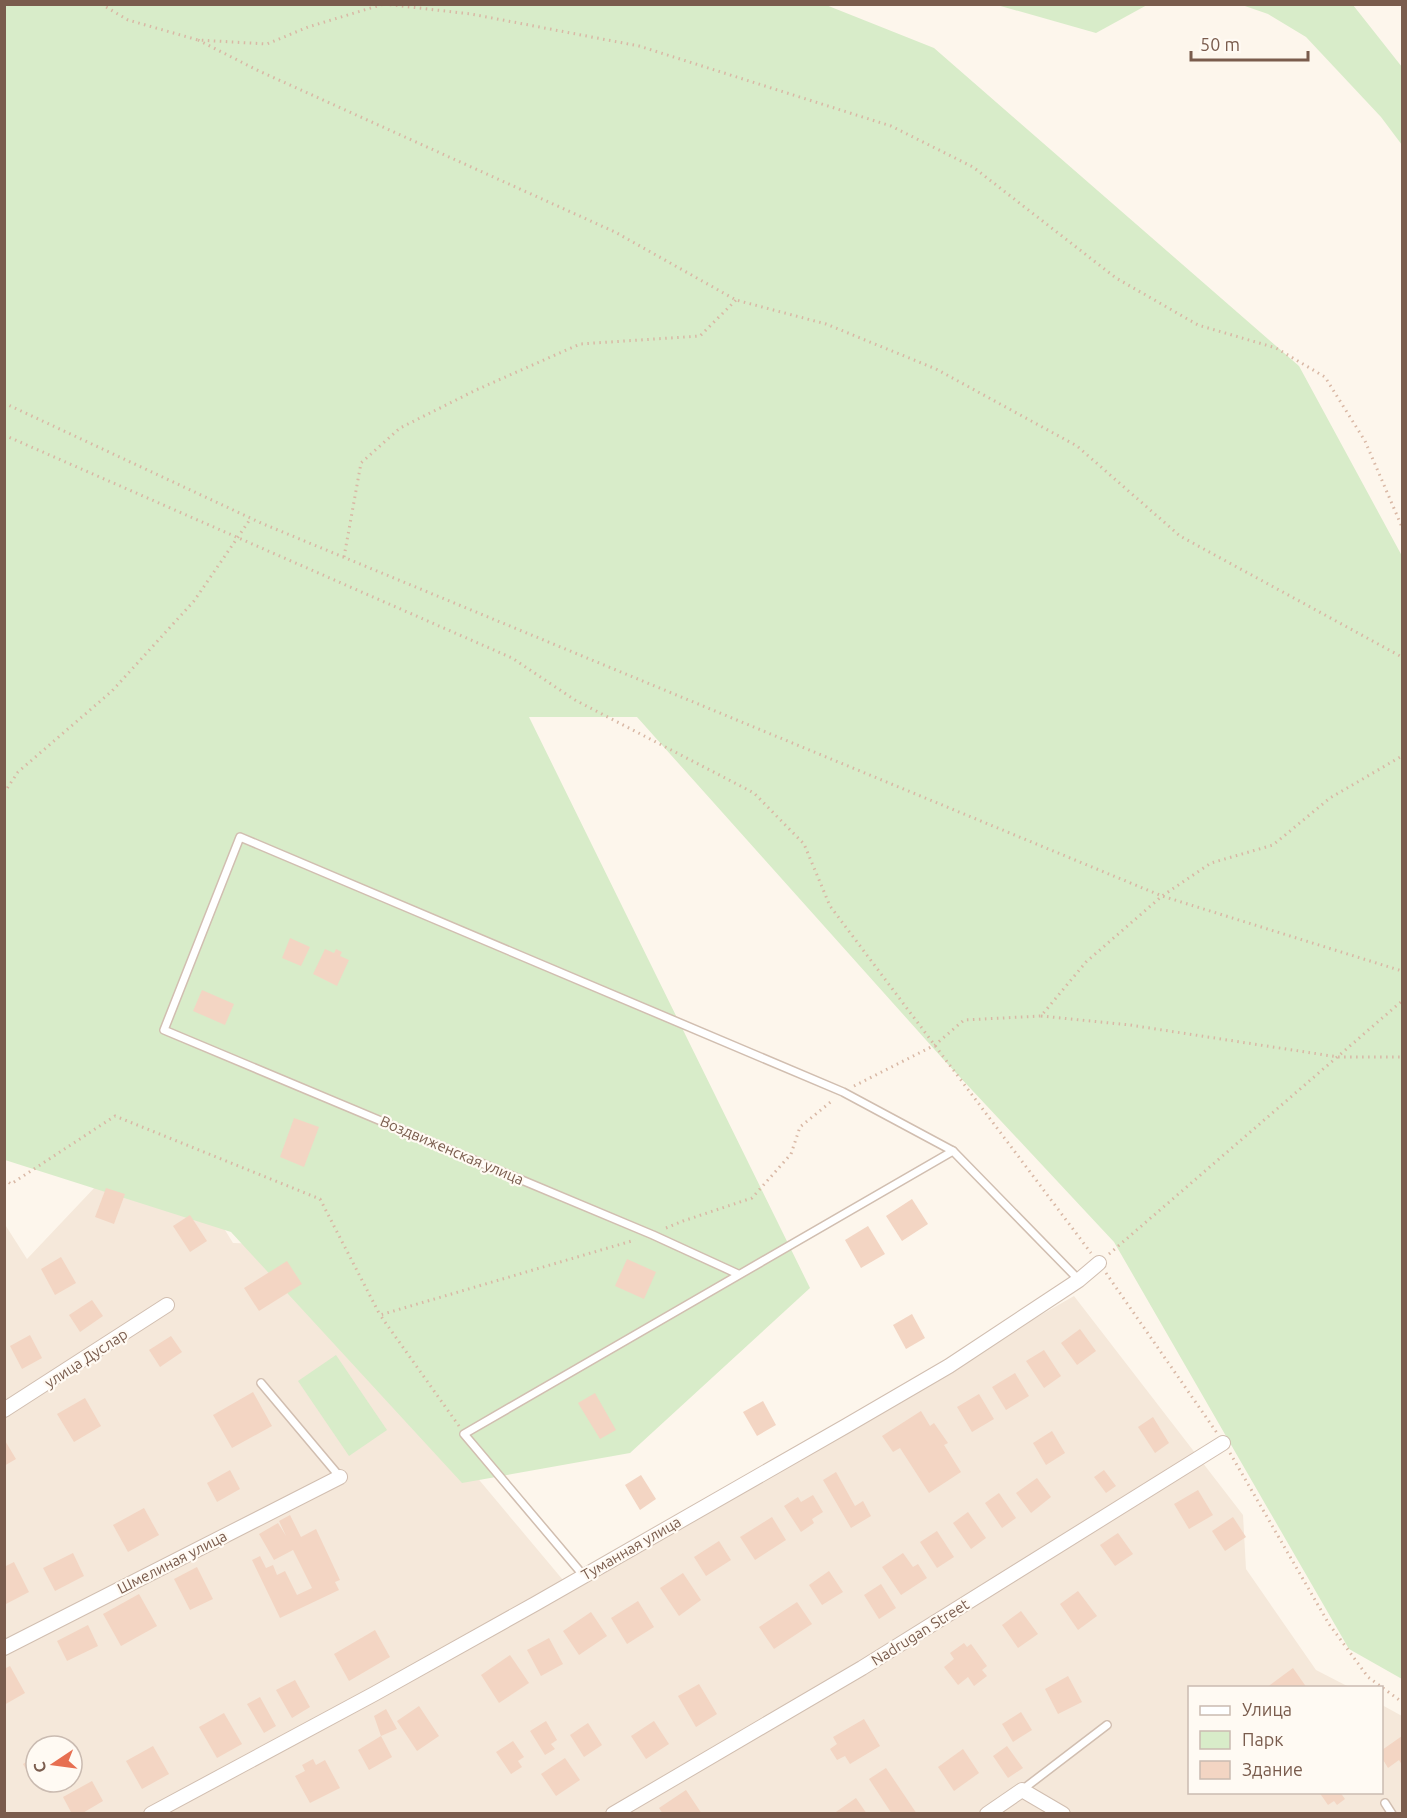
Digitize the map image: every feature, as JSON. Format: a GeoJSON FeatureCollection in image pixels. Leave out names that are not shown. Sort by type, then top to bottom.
{"type":"FeatureCollection","features":[{"type":"Feature","properties":{"kind":"street","name":"Туманная улица"},"geometry":{"type":"LineString","coordinates":[[151,1814],[535,1604],[939,1372],[1079,1280],[1099,1263]]}},
{"type":"Feature","properties":{"kind":"street","name":"улица Дуслар"},"geometry":{"type":"LineString","coordinates":[[4,1410],[167,1305]]}},
{"type":"Feature","properties":{"kind":"street","name":"Nadrugan Street"},"geometry":{"type":"LineString","coordinates":[[613,1814],[862,1668],[1224,1443]]}},
{"type":"Feature","properties":{"kind":"street","name":"Шмелиная улица"},"geometry":{"type":"LineString","coordinates":[[4,1648],[340,1477]]}},
{"type":"Feature","properties":{"kind":"street"},"geometry":{"type":"LineString","coordinates":[[987,1814],[1023,1790],[1063,1814]]}},
{"type":"Feature","properties":{"kind":"lane","name":"Воздвиженская улица"},"geometry":{"type":"LineString","coordinates":[[738,1274],[653,1234],[164,1030],[240,837],[843,1092],[953,1151]]}},
{"type":"Feature","properties":{"kind":"lane"},"geometry":{"type":"LineString","coordinates":[[583,1575],[464,1434],[953,1151],[1079,1280]]}},
{"type":"Feature","properties":{"kind":"lane"},"geometry":{"type":"LineString","coordinates":[[261,1383],[340,1477]]}},
{"type":"Feature","properties":{"kind":"lane"},"geometry":{"type":"LineString","coordinates":[[1023,1790],[1107,1725]]}},
{"type":"Feature","properties":{"kind":"lane"},"geometry":{"type":"LineString","coordinates":[[1386,1803],[1392,1814]]}},
{"type":"Feature","properties":{"kind":"path"},"geometry":{"type":"LineString","coordinates":[[101,4],[128,20],[198,40],[615,232],[736,300],[826,324],[936,369],[1077,446],[1180,536],[1402,657]]}},
{"type":"Feature","properties":{"kind":"path"},"geometry":{"type":"LineString","coordinates":[[198,40],[267,44],[308,27],[384,4],[471,14],[639,46],[891,126],[973,167],[1116,278],[1198,325],[1276,348],[1325,377],[1365,441],[1402,527]]}},
{"type":"Feature","properties":{"kind":"path"},"geometry":{"type":"LineString","coordinates":[[344,557],[361,463],[400,428],[476,390],[580,344],[700,336],[736,300]]}},
{"type":"Feature","properties":{"kind":"path"},"geometry":{"type":"LineString","coordinates":[[4,403],[250,518],[1162,896],[1402,971]]}},
{"type":"Feature","properties":{"kind":"path"},"geometry":{"type":"LineString","coordinates":[[4,435],[512,658],[575,700],[754,793],[804,844],[830,906],[1099,1263],[1224,1443],[1329,1624],[1368,1677],[1380,1686]]}},
{"type":"Feature","properties":{"kind":"path"},"geometry":{"type":"LineString","coordinates":[[4,793],[18,772],[112,691],[194,601],[250,518]]}},
{"type":"Feature","properties":{"kind":"path"},"geometry":{"type":"LineString","coordinates":[[1099,1263],[1402,1001]]}},
{"type":"Feature","properties":{"kind":"path"},"geometry":{"type":"LineString","coordinates":[[1041,1016],[1130,1025],[1338,1057],[1402,1057]]}},
{"type":"Feature","properties":{"kind":"path"},"geometry":{"type":"LineString","coordinates":[[4,1179],[11,1184],[115,1116],[320,1198],[380,1315]]}},
{"type":"Feature","properties":{"kind":"path"},"geometry":{"type":"LineString","coordinates":[[1383,1688],[1402,1702]]}},
{"type":"Feature","properties":{"kind":"shaded area"},"geometry":{"type":"Polygon","coordinates":[[[115,1166],[204,1196],[233,1243],[304,1245],[351,1327],[568,1586],[1074,1296],[1243,1515],[1246,1569],[1316,1670],[1347,1686],[1188,1686],[1188,1794],[1383,1794],[1383,1706],[1402,1716],[1402,1813],[5,1813],[4,1223],[27,1259],[115,1166]]]}},
{"type":"Feature","properties":{"kind":"green space"},"geometry":{"type":"Polygon","coordinates":[[[1147,4],[1096,33],[997,5],[1147,4]]]}},
{"type":"Feature","properties":{"kind":"green space"},"geometry":{"type":"Polygon","coordinates":[[[5,5],[826,5],[934,48],[1299,366],[1402,556],[1402,1679],[1349,1649],[1114,1242],[943,1059],[637,717],[529,717],[810,1288],[630,1453],[462,1483],[231,1232],[5,1160],[5,5]]]}},
{"type":"Feature","properties":{"kind":"green space"},"geometry":{"type":"Polygon","coordinates":[[[1242,5],[1353,5],[1402,67],[1402,145],[1381,117],[1306,37],[1268,14],[1242,5]]]}},
{"type":"Feature","properties":{"kind":"green space"},"geometry":{"type":"Polygon","coordinates":[[[336,1355],[387,1430],[349,1456],[298,1381],[336,1355]]]}},
{"type":"Feature","properties":{"kind":"building"},"geometry":{"type":"Polygon","coordinates":[[[290,938],[310,947],[301,966],[282,958],[290,938]]]}},
{"type":"Feature","properties":{"kind":"building"},"geometry":{"type":"Polygon","coordinates":[[[325,949],[334,953],[336,949],[342,952],[340,956],[349,960],[337,986],[313,974],[325,949]]]}},
{"type":"Feature","properties":{"kind":"building"},"geometry":{"type":"Polygon","coordinates":[[[202,990],[234,1004],[225,1025],[193,1011],[202,990]]]}},
{"type":"Feature","properties":{"kind":"building"},"geometry":{"type":"Polygon","coordinates":[[[294,1118],[319,1127],[304,1167],[280,1157],[294,1118]]]}},
{"type":"Feature","properties":{"kind":"building"},"geometry":{"type":"Polygon","coordinates":[[[106,1188],[125,1194],[114,1224],[95,1217],[106,1188]]]}},
{"type":"Feature","properties":{"kind":"building"},"geometry":{"type":"Polygon","coordinates":[[[912,1199],[928,1224],[902,1241],[886,1216],[912,1199]]]}},
{"type":"Feature","properties":{"kind":"building"},"geometry":{"type":"Polygon","coordinates":[[[190,1215],[207,1241],[190,1252],[173,1226],[190,1215]]]}},
{"type":"Feature","properties":{"kind":"building"},"geometry":{"type":"Polygon","coordinates":[[[868,1226],[885,1254],[861,1268],[845,1240],[868,1226]]]}},
{"type":"Feature","properties":{"kind":"building"},"geometry":{"type":"Polygon","coordinates":[[[61,1257],[76,1283],[55,1295],[41,1269],[61,1257]]]}},
{"type":"Feature","properties":{"kind":"building"},"geometry":{"type":"Polygon","coordinates":[[[627,1259],[656,1272],[644,1299],[615,1286],[627,1259]]]}},
{"type":"Feature","properties":{"kind":"building"},"geometry":{"type":"Polygon","coordinates":[[[287,1261],[302,1284],[259,1311],[244,1288],[287,1261]]]}},
{"type":"Feature","properties":{"kind":"building"},"geometry":{"type":"Polygon","coordinates":[[[92,1300],[103,1316],[80,1332],[69,1315],[92,1300]]]}},
{"type":"Feature","properties":{"kind":"building"},"geometry":{"type":"Polygon","coordinates":[[[912,1314],[925,1338],[906,1349],[893,1325],[912,1314]]]}},
{"type":"Feature","properties":{"kind":"building"},"geometry":{"type":"Polygon","coordinates":[[[1080,1329],[1096,1351],[1077,1365],[1061,1343],[1080,1329]]]}},
{"type":"Feature","properties":{"kind":"building"},"geometry":{"type":"Polygon","coordinates":[[[30,1335],[42,1358],[22,1369],[10,1346],[30,1335]]]}},
{"type":"Feature","properties":{"kind":"building"},"geometry":{"type":"Polygon","coordinates":[[[171,1336],[182,1352],[160,1367],[149,1350],[171,1336]]]}},
{"type":"Feature","properties":{"kind":"building"},"geometry":{"type":"Polygon","coordinates":[[[1044,1350],[1061,1376],[1044,1388],[1026,1361],[1044,1350]]]}},
{"type":"Feature","properties":{"kind":"building"},"geometry":{"type":"Polygon","coordinates":[[[1015,1373],[1029,1396],[1006,1410],[992,1387],[1015,1373]]]}},
{"type":"Feature","properties":{"kind":"building"},"geometry":{"type":"Polygon","coordinates":[[[253,1392],[272,1426],[232,1448],[213,1415],[253,1392]]]}},
{"type":"Feature","properties":{"kind":"building"},"geometry":{"type":"Polygon","coordinates":[[[595,1393],[616,1430],[600,1439],[578,1403],[595,1393]]]}},
{"type":"Feature","properties":{"kind":"building"},"geometry":{"type":"Polygon","coordinates":[[[979,1394],[994,1419],[972,1432],[957,1407],[979,1394]]]}},
{"type":"Feature","properties":{"kind":"building"},"geometry":{"type":"Polygon","coordinates":[[[85,1398],[101,1426],[74,1442],[57,1414],[85,1398]]]}},
{"type":"Feature","properties":{"kind":"building"},"geometry":{"type":"Polygon","coordinates":[[[763,1401],[776,1425],[757,1436],[743,1412],[763,1401]]]}},
{"type":"Feature","properties":{"kind":"building"},"geometry":{"type":"Polygon","coordinates":[[[921,1411],[930,1426],[934,1423],[948,1443],[944,1445],[961,1472],[929,1493],[900,1448],[893,1452],[882,1436],[921,1411]]]}},
{"type":"Feature","properties":{"kind":"building"},"geometry":{"type":"Polygon","coordinates":[[[1153,1417],[1169,1443],[1155,1453],[1138,1427],[1153,1417]]]}},
{"type":"Feature","properties":{"kind":"building"},"geometry":{"type":"Polygon","coordinates":[[[1052,1431],[1065,1453],[1046,1465],[1033,1443],[1052,1431]]]}},
{"type":"Feature","properties":{"kind":"building"},"geometry":{"type":"Polygon","coordinates":[[[4,1439],[16,1459],[4,1466],[4,1439]]]}},
{"type":"Feature","properties":{"kind":"building"},"geometry":{"type":"Polygon","coordinates":[[[230,1470],[240,1489],[217,1502],[207,1483],[230,1470]]]}},
{"type":"Feature","properties":{"kind":"building"},"geometry":{"type":"Polygon","coordinates":[[[1104,1470],[1116,1486],[1106,1493],[1094,1477],[1104,1470]]]}},
{"type":"Feature","properties":{"kind":"building"},"geometry":{"type":"Polygon","coordinates":[[[836,1472],[855,1506],[863,1501],[871,1516],[851,1528],[823,1480],[836,1472]]]}},
{"type":"Feature","properties":{"kind":"building"},"geometry":{"type":"Polygon","coordinates":[[[641,1475],[656,1499],[640,1510],[625,1485],[641,1475]]]}},
{"type":"Feature","properties":{"kind":"building"},"geometry":{"type":"Polygon","coordinates":[[[1037,1478],[1051,1497],[1031,1513],[1016,1493],[1037,1478]]]}},
{"type":"Feature","properties":{"kind":"building"},"geometry":{"type":"Polygon","coordinates":[[[1198,1490],[1213,1515],[1189,1529],[1174,1504],[1198,1490]]]}},
{"type":"Feature","properties":{"kind":"building"},"geometry":{"type":"Polygon","coordinates":[[[999,1493],[1016,1518],[1002,1528],[985,1503],[999,1493]]]}},
{"type":"Feature","properties":{"kind":"building"},"geometry":{"type":"Polygon","coordinates":[[[813,1495],[823,1512],[812,1519],[814,1523],[801,1532],[784,1506],[798,1497],[801,1502],[813,1495]]]}},
{"type":"Feature","properties":{"kind":"building"},"geometry":{"type":"Polygon","coordinates":[[[144,1508],[159,1535],[128,1552],[113,1525],[144,1508]]]}},
{"type":"Feature","properties":{"kind":"building"},"geometry":{"type":"Polygon","coordinates":[[[968,1512],[986,1538],[971,1549],[953,1523],[968,1512]]]}},
{"type":"Feature","properties":{"kind":"building"},"geometry":{"type":"Polygon","coordinates":[[[290,1515],[301,1537],[316,1529],[340,1580],[335,1582],[339,1590],[280,1618],[252,1560],[260,1556],[266,1568],[273,1565],[277,1575],[285,1571],[297,1595],[312,1588],[293,1550],[274,1560],[259,1534],[278,1523],[286,1536],[279,1521],[290,1515]]]}},
{"type":"Feature","properties":{"kind":"building"},"geometry":{"type":"Polygon","coordinates":[[[772,1517],[786,1540],[755,1560],[740,1537],[772,1517]]]}},
{"type":"Feature","properties":{"kind":"building"},"geometry":{"type":"Polygon","coordinates":[[[1233,1517],[1246,1537],[1225,1551],[1212,1531],[1233,1517]]]}},
{"type":"Feature","properties":{"kind":"building"},"geometry":{"type":"Polygon","coordinates":[[[937,1531],[954,1557],[937,1568],[920,1542],[937,1531]]]}},
{"type":"Feature","properties":{"kind":"building"},"geometry":{"type":"Polygon","coordinates":[[[1118,1533],[1133,1554],[1115,1566],[1100,1545],[1118,1533]]]}},
{"type":"Feature","properties":{"kind":"building"},"geometry":{"type":"Polygon","coordinates":[[[719,1541],[731,1560],[706,1576],[694,1557],[719,1541]]]}},
{"type":"Feature","properties":{"kind":"building"},"geometry":{"type":"Polygon","coordinates":[[[73,1553],[84,1576],[55,1591],[43,1568],[73,1553]]]}},
{"type":"Feature","properties":{"kind":"building"},"geometry":{"type":"Polygon","coordinates":[[[903,1553],[913,1567],[918,1564],[927,1578],[901,1595],[882,1567],[903,1553]]]}},
{"type":"Feature","properties":{"kind":"building"},"geometry":{"type":"Polygon","coordinates":[[[14,1562],[29,1592],[4,1605],[4,1567],[14,1562]]]}},
{"type":"Feature","properties":{"kind":"building"},"geometry":{"type":"Polygon","coordinates":[[[197,1567],[213,1599],[190,1610],[174,1579],[197,1567]]]}},
{"type":"Feature","properties":{"kind":"building"},"geometry":{"type":"Polygon","coordinates":[[[829,1571],[843,1592],[822,1605],[809,1585],[829,1571]]]}},
{"type":"Feature","properties":{"kind":"building"},"geometry":{"type":"Polygon","coordinates":[[[683,1573],[701,1600],[679,1616],[660,1588],[683,1573]]]}},
{"type":"Feature","properties":{"kind":"building"},"geometry":{"type":"Polygon","coordinates":[[[881,1584],[896,1608],[879,1619],[864,1595],[881,1584]]]}},
{"type":"Feature","properties":{"kind":"building"},"geometry":{"type":"Polygon","coordinates":[[[1078,1591],[1097,1616],[1078,1630],[1060,1604],[1078,1591]]]}},
{"type":"Feature","properties":{"kind":"building"},"geometry":{"type":"Polygon","coordinates":[[[139,1594],[157,1626],[121,1646],[103,1614],[139,1594]]]}},
{"type":"Feature","properties":{"kind":"building"},"geometry":{"type":"Polygon","coordinates":[[[638,1601],[654,1627],[627,1644],[611,1618],[638,1601]]]}},
{"type":"Feature","properties":{"kind":"building"},"geometry":{"type":"Polygon","coordinates":[[[797,1602],[812,1624],[774,1649],[759,1627],[797,1602]]]}},
{"type":"Feature","properties":{"kind":"building"},"geometry":{"type":"Polygon","coordinates":[[[1021,1611],[1038,1634],[1018,1648],[1002,1625],[1021,1611]]]}},
{"type":"Feature","properties":{"kind":"building"},"geometry":{"type":"Polygon","coordinates":[[[591,1612],[607,1636],[579,1655],[563,1631],[591,1612]]]}},
{"type":"Feature","properties":{"kind":"building"},"geometry":{"type":"Polygon","coordinates":[[[88,1625],[98,1646],[67,1661],[57,1641],[88,1625]]]}},
{"type":"Feature","properties":{"kind":"building"},"geometry":{"type":"Polygon","coordinates":[[[375,1630],[390,1657],[349,1681],[334,1654],[375,1630]]]}},
{"type":"Feature","properties":{"kind":"building"},"geometry":{"type":"Polygon","coordinates":[[[549,1638],[563,1664],[541,1676],[527,1650],[549,1638]]]}},
{"type":"Feature","properties":{"kind":"building"},"geometry":{"type":"Polygon","coordinates":[[[964,1643],[967,1647],[971,1644],[987,1666],[982,1670],[987,1676],[974,1686],[968,1677],[958,1685],[944,1667],[954,1659],[950,1653],[964,1643]]]}},
{"type":"Feature","properties":{"kind":"building"},"geometry":{"type":"Polygon","coordinates":[[[510,1655],[529,1683],[499,1703],[481,1675],[510,1655]]]}},
{"type":"Feature","properties":{"kind":"building"},"geometry":{"type":"Polygon","coordinates":[[[10,1666],[25,1693],[4,1705],[4,1669],[10,1666]]]}},
{"type":"Feature","properties":{"kind":"building"},"geometry":{"type":"Polygon","coordinates":[[[1293,1668],[1306,1686],[1269,1686],[1293,1668]]]}},
{"type":"Feature","properties":{"kind":"building"},"geometry":{"type":"Polygon","coordinates":[[[1068,1676],[1082,1702],[1058,1714],[1045,1689],[1068,1676]]]}},
{"type":"Feature","properties":{"kind":"building"},"geometry":{"type":"Polygon","coordinates":[[[295,1680],[310,1707],[292,1718],[276,1690],[295,1680]]]}},
{"type":"Feature","properties":{"kind":"building"},"geometry":{"type":"Polygon","coordinates":[[[699,1684],[717,1714],[696,1727],[678,1696],[699,1684]]]}},
{"type":"Feature","properties":{"kind":"building"},"geometry":{"type":"Polygon","coordinates":[[[260,1697],[276,1726],[264,1733],[247,1704],[260,1697]]]}},
{"type":"Feature","properties":{"kind":"building"},"geometry":{"type":"Polygon","coordinates":[[[419,1706],[439,1736],[417,1751],[397,1721],[419,1706]]]}},
{"type":"Feature","properties":{"kind":"building"},"geometry":{"type":"Polygon","coordinates":[[[386,1709],[397,1729],[381,1736],[374,1716],[386,1709]]]}},
{"type":"Feature","properties":{"kind":"building"},"geometry":{"type":"Polygon","coordinates":[[[1021,1712],[1032,1730],[1013,1742],[1002,1724],[1021,1712]]]}},
{"type":"Feature","properties":{"kind":"building"},"geometry":{"type":"Polygon","coordinates":[[[224,1713],[242,1744],[217,1758],[199,1727],[224,1713]]]}},
{"type":"Feature","properties":{"kind":"building"},"geometry":{"type":"Polygon","coordinates":[[[864,1719],[880,1746],[850,1764],[845,1756],[837,1760],[830,1749],[837,1744],[833,1737],[864,1719]]]}},
{"type":"Feature","properties":{"kind":"building"},"geometry":{"type":"Polygon","coordinates":[[[546,1721],[557,1740],[551,1744],[555,1749],[545,1755],[530,1731],[546,1721]]]}},
{"type":"Feature","properties":{"kind":"building"},"geometry":{"type":"Polygon","coordinates":[[[654,1721],[669,1744],[646,1759],[631,1736],[654,1721]]]}},
{"type":"Feature","properties":{"kind":"building"},"geometry":{"type":"Polygon","coordinates":[[[588,1723],[602,1745],[584,1757],[570,1735],[588,1723]]]}},
{"type":"Feature","properties":{"kind":"building"},"geometry":{"type":"Polygon","coordinates":[[[381,1736],[392,1757],[369,1770],[358,1750],[381,1736]]]}},
{"type":"Feature","properties":{"kind":"building"},"geometry":{"type":"Polygon","coordinates":[[[1402,1736],[1402,1765],[1399,1760],[1388,1768],[1383,1760],[1383,1749],[1402,1736]]]}},
{"type":"Feature","properties":{"kind":"building"},"geometry":{"type":"Polygon","coordinates":[[[513,1741],[524,1757],[518,1761],[522,1767],[511,1774],[496,1752],[513,1741]]]}},
{"type":"Feature","properties":{"kind":"building"},"geometry":{"type":"Polygon","coordinates":[[[153,1746],[169,1774],[142,1789],[126,1761],[153,1746]]]}},
{"type":"Feature","properties":{"kind":"building"},"geometry":{"type":"Polygon","coordinates":[[[1007,1746],[1023,1768],[1008,1778],[993,1756],[1007,1746]]]}},
{"type":"Feature","properties":{"kind":"building"},"geometry":{"type":"Polygon","coordinates":[[[963,1749],[979,1773],[954,1791],[938,1767],[963,1749]]]}},
{"type":"Feature","properties":{"kind":"building"},"geometry":{"type":"Polygon","coordinates":[[[565,1758],[580,1780],[556,1796],[541,1774],[565,1758]]]}},
{"type":"Feature","properties":{"kind":"building"},"geometry":{"type":"Polygon","coordinates":[[[313,1759],[316,1765],[325,1760],[340,1788],[310,1803],[295,1776],[305,1771],[302,1765],[313,1759]]]}},
{"type":"Feature","properties":{"kind":"building"},"geometry":{"type":"Polygon","coordinates":[[[886,1768],[917,1814],[892,1814],[869,1779],[886,1768]]]}},
{"type":"Feature","properties":{"kind":"building"},"geometry":{"type":"Polygon","coordinates":[[[92,1781],[103,1801],[81,1814],[72,1814],[63,1797],[68,1794],[84,1794],[84,1785],[92,1781]]]}},
{"type":"Feature","properties":{"kind":"building"},"geometry":{"type":"Polygon","coordinates":[[[686,1790],[702,1814],[663,1814],[659,1808],[686,1790]]]}},
{"type":"Feature","properties":{"kind":"building"},"geometry":{"type":"Polygon","coordinates":[[[1320,1794],[1341,1794],[1345,1799],[1337,1805],[1334,1801],[1328,1805],[1320,1794]]]}},
{"type":"Feature","properties":{"kind":"building"},"geometry":{"type":"Polygon","coordinates":[[[856,1798],[867,1814],[833,1814],[856,1798]]]}}]}
